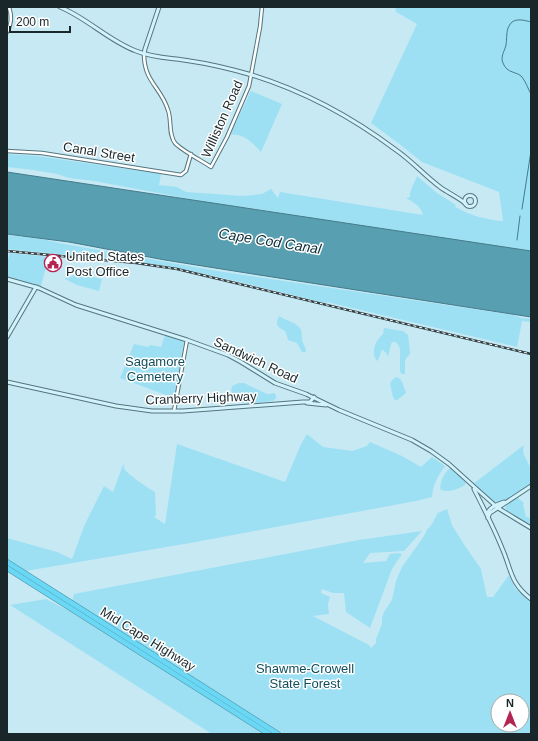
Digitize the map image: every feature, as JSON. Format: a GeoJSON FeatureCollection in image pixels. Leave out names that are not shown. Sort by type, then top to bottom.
{"type":"FeatureCollection","features":[{"type":"Feature","properties":{"kind":"highway","name":"Mid Cape Highway"},"geometry":{"type":"LineString","coordinates":[[7,562],[278,734]]}},
{"type":"Feature","properties":{"kind":"highway","name":"Mid Cape Highway"},"geometry":{"type":"LineString","coordinates":[[7,568],[268,734]]}},
{"type":"Feature","properties":{"kind":"main road"},"geometry":{"type":"LineString","coordinates":[[60,7],[73,13],[125,46],[144,54],[212,65],[251,75],[279,84],[330,107],[353,120],[397,150],[440,187],[468,206],[474,205],[476,202],[475,198],[470,195],[460,197],[455,196]]}},
{"type":"Feature","properties":{"kind":"main road"},"geometry":{"type":"LineString","coordinates":[[144,54],[144,49],[159,7]]}},
{"type":"Feature","properties":{"kind":"main road"},"geometry":{"type":"LineString","coordinates":[[466,204],[465,199],[467,196]]}},
{"type":"Feature","properties":{"kind":"main road","name":"Sandwich Road"},"geometry":{"type":"LineString","coordinates":[[7,279],[36,288],[76,305],[187,340],[237,359],[272,381],[314,397],[331,406],[397,433],[422,445],[451,465],[472,486],[497,507],[531,528]]}},
{"type":"Feature","properties":{"kind":"main road"},"geometry":{"type":"LineString","coordinates":[[7,337],[36,288]]}},
{"type":"Feature","properties":{"kind":"main road","name":"Cranberry Highway"},"geometry":{"type":"LineString","coordinates":[[7,382],[122,407],[144,410],[174,411],[310,402],[314,397]]}},
{"type":"Feature","properties":{"kind":"main road","name":"Cranberry Highway"},"geometry":{"type":"LineString","coordinates":[[303,402],[331,406]]}},
{"type":"Feature","properties":{"kind":"main road"},"geometry":{"type":"LineString","coordinates":[[472,486],[502,548],[514,582],[531,599]]}},
{"type":"Feature","properties":{"kind":"main road"},"geometry":{"type":"LineString","coordinates":[[488,517],[489,514],[497,507],[531,486]]}},
{"type":"Feature","properties":{"kind":"main road"},"geometry":{"type":"LineString","coordinates":[[497,507],[509,500]]}},
{"type":"Feature","properties":{"kind":"main road"},"geometry":{"type":"LineString","coordinates":[[505,513],[504,509],[506,503]]}},
{"type":"Feature","properties":{"kind":"street"},"geometry":{"type":"LineString","coordinates":[[7,32],[11,21],[9,7]]}},
{"type":"Feature","properties":{"kind":"street","name":"Williston Road"},"geometry":{"type":"LineString","coordinates":[[191,154],[211,167],[227,137],[248,89],[260,27],[262,7]]}},
{"type":"Feature","properties":{"kind":"street"},"geometry":{"type":"LineString","coordinates":[[144,54],[144,65],[148,75],[169,111],[171,134],[173,139],[179,146],[191,154]]}},
{"type":"Feature","properties":{"kind":"street","name":"Canal Street"},"geometry":{"type":"LineString","coordinates":[[7,151],[42,153],[181,175],[186,171],[191,154]]}},
{"type":"Feature","properties":{"kind":"street"},"geometry":{"type":"LineString","coordinates":[[174,411],[187,340]]}},
{"type":"Feature","properties":{"kind":"green space"},"geometry":{"type":"Polygon","coordinates":[[[395,7],[531,7],[531,251],[217,204],[94,181],[69,178],[57,174],[7,167],[7,154],[37,156],[161,174],[159,185],[177,187],[186,192],[243,196],[262,194],[271,189],[278,198],[280,192],[423,215],[414,203],[406,198],[410,197],[411,189],[417,176],[437,193],[456,205],[455,207],[478,217],[503,221],[499,192],[422,162],[371,123],[417,24],[396,12],[395,7]]]}},
{"type":"Feature","properties":{"kind":"green space"},"geometry":{"type":"Polygon","coordinates":[[[251,91],[282,104],[261,152],[251,142],[243,137],[239,135],[230,135],[251,91]]]}},
{"type":"Feature","properties":{"kind":"green space"},"geometry":{"type":"Polygon","coordinates":[[[7,235],[37,238],[217,271],[513,315],[531,319],[531,322],[522,321],[517,347],[168,266],[124,260],[7,249],[7,235]]]}},
{"type":"Feature","properties":{"kind":"green space"},"geometry":{"type":"Polygon","coordinates":[[[10,253],[48,257],[41,286],[7,277],[7,263],[10,253]]]}},
{"type":"Feature","properties":{"kind":"green space"},"geometry":{"type":"Polygon","coordinates":[[[76,273],[102,279],[99,291],[77,285],[65,279],[66,277],[71,277],[76,273]]]}},
{"type":"Feature","properties":{"kind":"green space"},"geometry":{"type":"Polygon","coordinates":[[[279,316],[299,327],[306,352],[302,352],[297,343],[288,340],[285,331],[278,325],[277,322],[279,316]]]}},
{"type":"Feature","properties":{"kind":"green space"},"geometry":{"type":"Polygon","coordinates":[[[384,328],[403,331],[408,335],[410,354],[405,360],[405,374],[400,372],[400,349],[396,342],[392,342],[388,357],[382,350],[377,361],[375,358],[375,346],[378,339],[383,334],[384,328]]]}},
{"type":"Feature","properties":{"kind":"green space","name":"Sagamore Cemetery"},"geometry":{"type":"Polygon","coordinates":[[[165,335],[184,342],[174,398],[120,378],[134,344],[148,347],[150,345],[161,347],[165,335]]]}},
{"type":"Feature","properties":{"kind":"green space"},"geometry":{"type":"Polygon","coordinates":[[[396,377],[400,379],[406,392],[395,400],[390,384],[396,377]]]}},
{"type":"Feature","properties":{"kind":"green space"},"geometry":{"type":"Polygon","coordinates":[[[239,383],[244,383],[267,394],[274,393],[276,398],[273,401],[260,403],[238,402],[231,391],[232,386],[239,383]]]}},
{"type":"Feature","properties":{"kind":"green space"},"geometry":{"type":"Polygon","coordinates":[[[307,434],[323,447],[352,451],[367,446],[370,442],[402,456],[421,467],[432,457],[445,466],[436,480],[432,497],[416,501],[190,543],[26,571],[7,559],[7,538],[57,552],[72,559],[85,524],[104,486],[113,492],[124,462],[124,468],[126,471],[155,492],[156,515],[154,517],[165,524],[177,444],[285,482],[301,444],[307,434]]]}},
{"type":"Feature","properties":{"kind":"green space"},"geometry":{"type":"Polygon","coordinates":[[[524,445],[524,454],[531,471],[531,485],[507,500],[502,502],[492,501],[473,484],[524,445]]]}},
{"type":"Feature","properties":{"kind":"green space"},"geometry":{"type":"Polygon","coordinates":[[[450,468],[452,468],[466,481],[465,485],[459,488],[446,491],[440,489],[444,475],[450,468]]]}},
{"type":"Feature","properties":{"kind":"green space"},"geometry":{"type":"Polygon","coordinates":[[[517,497],[524,503],[526,517],[531,520],[531,526],[507,512],[506,505],[517,497]]]}},
{"type":"Feature","properties":{"kind":"green space","name":"Shawme-Crowell State Forest"},"geometry":{"type":"Polygon","coordinates":[[[447,509],[452,525],[481,569],[487,597],[493,597],[509,575],[515,588],[531,601],[531,734],[284,734],[72,601],[74,594],[359,540],[422,531],[404,551],[370,553],[363,563],[386,561],[390,554],[402,554],[392,569],[370,628],[346,612],[344,593],[333,593],[322,589],[321,593],[330,597],[328,604],[329,614],[313,616],[369,645],[371,648],[376,643],[384,612],[392,600],[396,581],[402,567],[438,513],[447,509]]]}},
{"type":"Feature","properties":{"kind":"green space"},"geometry":{"type":"Polygon","coordinates":[[[46,599],[69,611],[264,734],[212,734],[10,605],[46,599]]]}},
{"type":"Feature","properties":{"kind":"water","name":"Cape Cod Canal"},"geometry":{"type":"Polygon","coordinates":[[[7,172],[531,251],[531,317],[165,260],[69,242],[7,234],[7,172]]]}},
{"type":"Feature","properties":{"kind":"waterway"},"geometry":{"type":"LineString","coordinates":[[531,22],[516,20],[511,23],[507,30],[506,45],[502,58],[505,67],[509,71],[522,77],[531,94]]}},
{"type":"Feature","properties":{"kind":"waterway"},"geometry":{"type":"LineString","coordinates":[[522,209],[531,151]]}},
{"type":"Feature","properties":{"kind":"waterway"},"geometry":{"type":"LineString","coordinates":[[517,240],[520,216]]}},
{"type":"Feature","properties":{"kind":"railway"},"geometry":{"type":"LineString","coordinates":[[7,251],[136,263],[177,269],[531,354]]}},
{"type":"Feature","properties":{"kind":"place","name":"United States Post Office"},"geometry":{"type":"Point","coordinates":[53,263]}}]}
